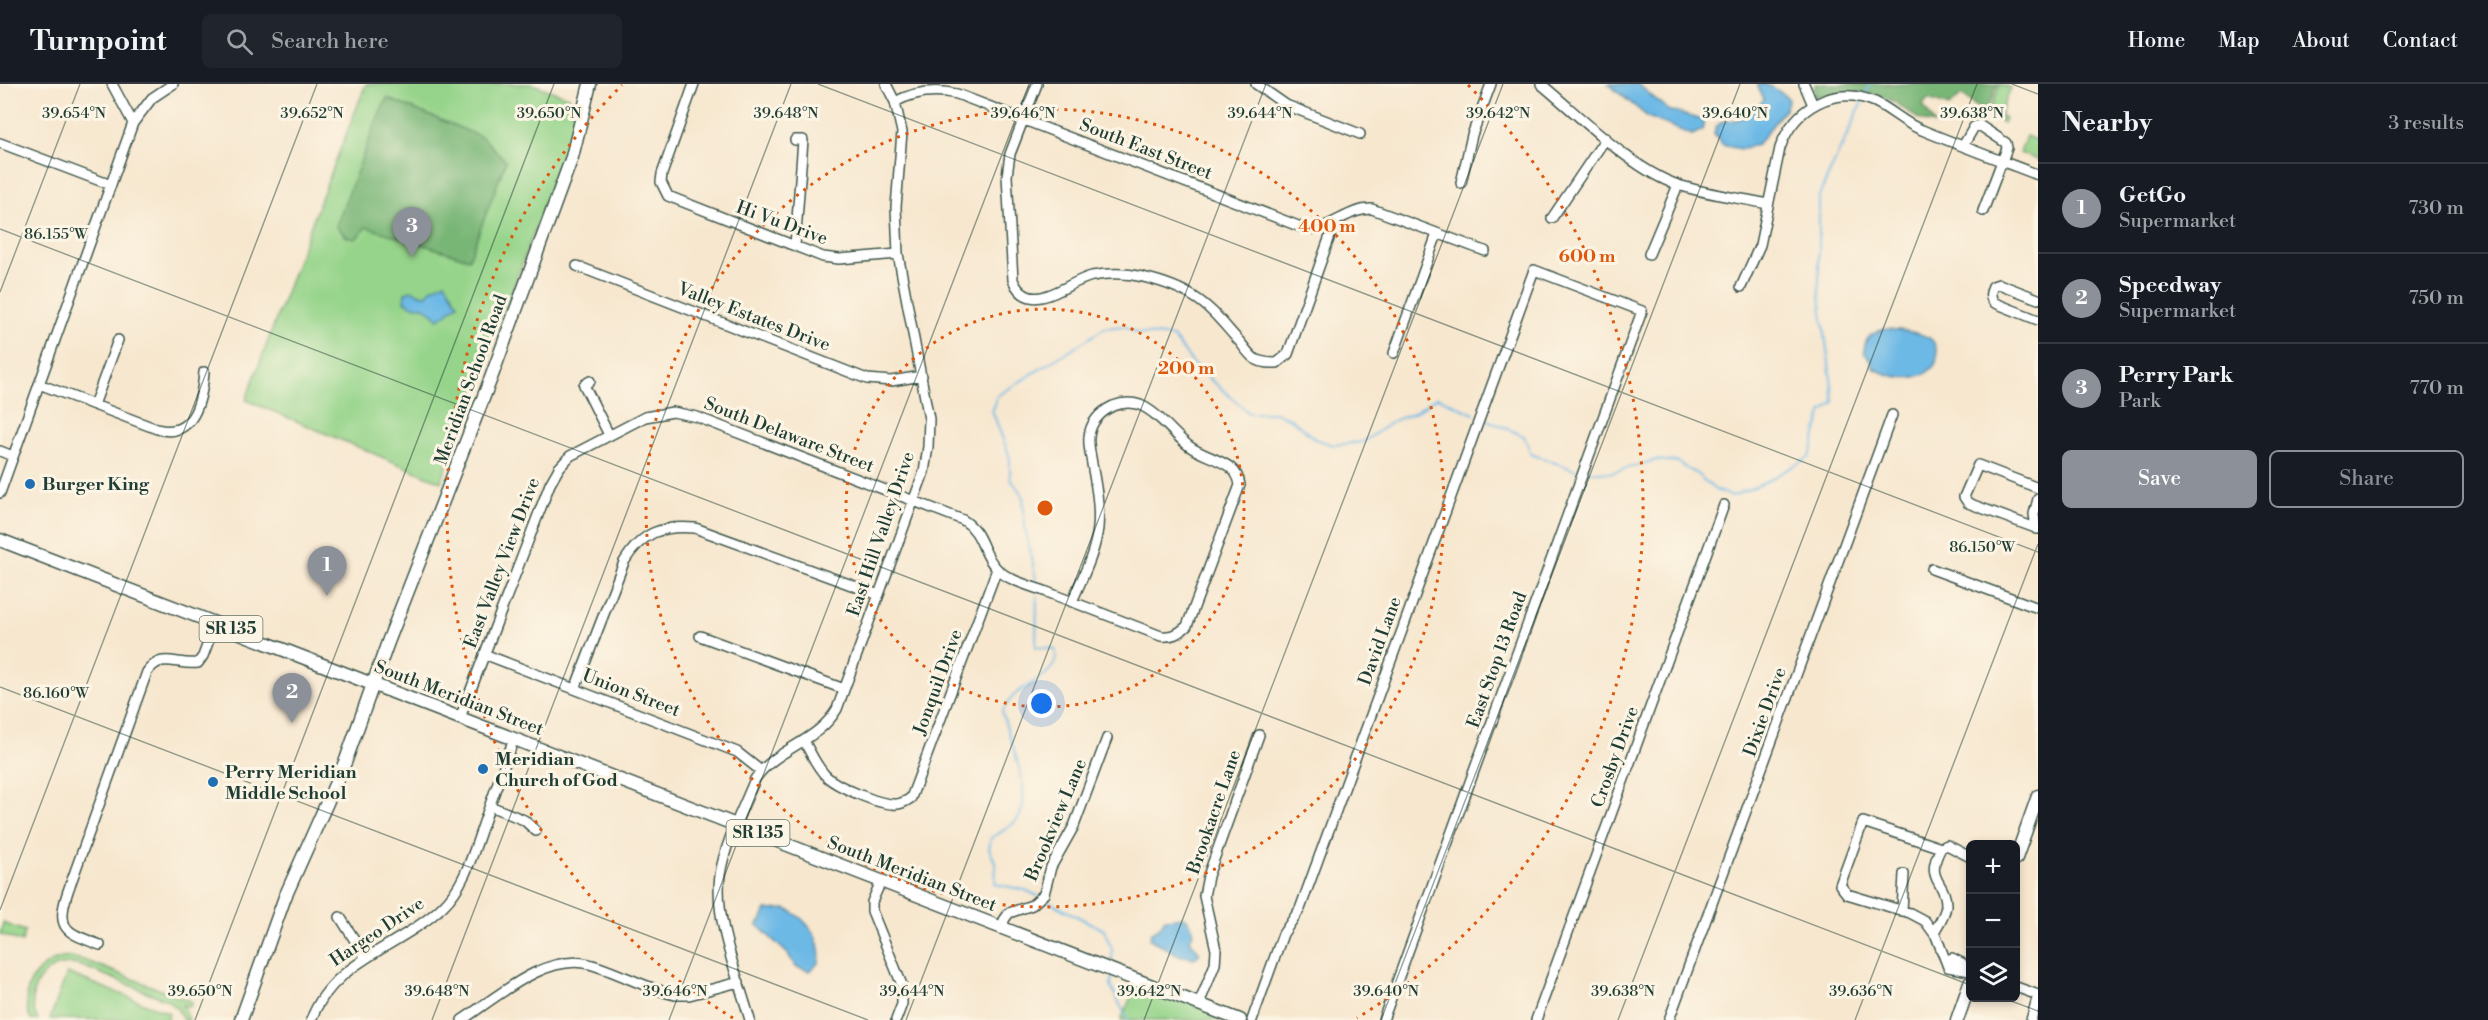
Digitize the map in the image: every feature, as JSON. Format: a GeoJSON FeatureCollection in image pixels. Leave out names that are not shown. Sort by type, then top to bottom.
{"type":"FeatureCollection","features":[{"type":"Feature","properties":{"kind":"main road","name":"Meridian School Road"},"geometry":{"type":"LineString","coordinates":[[241,1020],[285,897],[344,765],[457,468],[559,192],[579,134],[590,84]]}},
{"type":"Feature","properties":{"kind":"main road","name":"South Meridian Street"},"geometry":{"type":"LineString","coordinates":[[0,540],[1240,1020]]}},
{"type":"Feature","properties":{"kind":"main road"},"geometry":{"type":"LineString","coordinates":[[2020,850],[2033,824],[2038,796]]}},
{"type":"Feature","properties":{"kind":"main road"},"geometry":{"type":"LineString","coordinates":[[1957,1020],[1966,996]]}},
{"type":"Feature","properties":{"kind":"street"},"geometry":{"type":"LineString","coordinates":[[112,84],[133,123]]}},
{"type":"Feature","properties":{"kind":"street"},"geometry":{"type":"LineString","coordinates":[[0,493],[133,123],[147,102],[173,84]]}},
{"type":"Feature","properties":{"kind":"street","name":"Hi Vu Drive"},"geometry":{"type":"LineString","coordinates":[[694,84],[662,174],[663,189],[675,200],[824,257],[839,259],[898,254]]}},
{"type":"Feature","properties":{"kind":"street"},"geometry":{"type":"LineString","coordinates":[[886,84],[895,102]]}},
{"type":"Feature","properties":{"kind":"street"},"geometry":{"type":"LineString","coordinates":[[1037,84],[1010,154],[1006,176],[1013,280],[1018,289],[1028,297],[1038,298],[1092,276],[1114,274],[1142,276],[1172,285],[1194,296],[1213,312],[1254,358],[1265,363],[1277,363],[1288,354],[1335,222]]}},
{"type":"Feature","properties":{"kind":"street"},"geometry":{"type":"LineString","coordinates":[[1256,84],[1275,99],[1292,108],[1360,134]]}},
{"type":"Feature","properties":{"kind":"street"},"geometry":{"type":"LineString","coordinates":[[1461,183],[1470,141],[1491,84]]}},
{"type":"Feature","properties":{"kind":"street"},"geometry":{"type":"LineString","coordinates":[[1541,84],[1639,164],[1678,185],[1768,204]]}},
{"type":"Feature","properties":{"kind":"street"},"geometry":{"type":"LineString","coordinates":[[1804,84],[1813,105]]}},
{"type":"Feature","properties":{"kind":"street","name":"South East Street"},"geometry":{"type":"LineString","coordinates":[[895,102],[921,92],[946,91],[1306,229],[1320,229],[1360,211],[1372,209],[1485,252]]}},
{"type":"Feature","properties":{"kind":"street"},"geometry":{"type":"LineString","coordinates":[[1742,287],[1760,245],[1785,133],[1796,119],[1813,105],[1838,97],[1866,99],[1914,127],[2038,175]]}},
{"type":"Feature","properties":{"kind":"street","name":"East Hill Valley Drive"},"geometry":{"type":"LineString","coordinates":[[750,1020],[722,922],[720,875],[737,825],[760,771],[774,758],[804,741],[831,719],[924,472],[928,447],[929,419],[898,254],[897,207],[902,132],[895,102]]}},
{"type":"Feature","properties":{"kind":"street"},"geometry":{"type":"LineString","coordinates":[[1963,146],[1976,126],[1981,125],[2006,143],[2007,148],[1983,211]]}},
{"type":"Feature","properties":{"kind":"street"},"geometry":{"type":"LineString","coordinates":[[1552,218],[1606,138]]}},
{"type":"Feature","properties":{"kind":"street"},"geometry":{"type":"LineString","coordinates":[[795,140],[803,140],[795,246]]}},
{"type":"Feature","properties":{"kind":"street"},"geometry":{"type":"LineString","coordinates":[[0,143],[111,185]]}},
{"type":"Feature","properties":{"kind":"street"},"geometry":{"type":"LineString","coordinates":[[1649,254],[1678,185]]}},
{"type":"Feature","properties":{"kind":"street"},"geometry":{"type":"LineString","coordinates":[[1394,353],[1437,234]]}},
{"type":"Feature","properties":{"kind":"street","name":"Valley Estates Drive"},"geometry":{"type":"LineString","coordinates":[[577,266],[869,380],[891,381],[922,376]]}},
{"type":"Feature","properties":{"kind":"street","name":"David Lane"},"geometry":{"type":"LineString","coordinates":[[1252,1020],[1283,934],[1300,909],[1534,270],[1642,311]]}},
{"type":"Feature","properties":{"kind":"street"},"geometry":{"type":"LineString","coordinates":[[2038,299],[1999,284],[1993,286],[1990,293],[1995,303],[2038,320]]}},
{"type":"Feature","properties":{"kind":"street","name":"East Stop 13 Road"},"geometry":{"type":"LineString","coordinates":[[1383,1020],[1642,311]]}},
{"type":"Feature","properties":{"kind":"street"},"geometry":{"type":"LineString","coordinates":[[94,405],[118,340]]}},
{"type":"Feature","properties":{"kind":"street"},"geometry":{"type":"LineString","coordinates":[[39,384],[159,430],[180,429],[193,418],[202,393],[204,372]]}},
{"type":"Feature","properties":{"kind":"street"},"geometry":{"type":"LineString","coordinates":[[590,381],[584,385],[609,435]]}},
{"type":"Feature","properties":{"kind":"street"},"geometry":{"type":"LineString","coordinates":[[997,569],[1009,577],[1072,602],[1161,636],[1176,635],[1186,626],[1195,605],[1240,485],[1239,474],[1233,467],[1208,458],[1190,447],[1150,411],[1140,405],[1118,404],[1104,410],[1090,430],[1089,446],[1099,502],[1098,531],[1094,550],[1072,602]]}},
{"type":"Feature","properties":{"kind":"street","name":"South Delaware Street"},"geometry":{"type":"LineString","coordinates":[[667,412],[697,417],[913,500],[970,525],[980,536],[997,569]]}},
{"type":"Feature","properties":{"kind":"street","name":"East Valley View Drive"},"geometry":{"type":"LineString","coordinates":[[460,718],[550,484],[559,468],[580,449],[645,417],[667,412]]}},
{"type":"Feature","properties":{"kind":"street","name":"Dixie Drive"},"geometry":{"type":"LineString","coordinates":[[1669,1020],[1892,415]]}},
{"type":"Feature","properties":{"kind":"street"},"geometry":{"type":"LineString","coordinates":[[0,451],[14,456]]}},
{"type":"Feature","properties":{"kind":"street"},"geometry":{"type":"LineString","coordinates":[[2037,529],[1968,503],[1964,497],[1978,465],[2038,488]]}},
{"type":"Feature","properties":{"kind":"street"},"geometry":{"type":"LineString","coordinates":[[2037,529],[2034,514],[2038,499]]}},
{"type":"Feature","properties":{"kind":"street","name":"Crosby Drive"},"geometry":{"type":"LineString","coordinates":[[1536,1020],[1724,505]]}},
{"type":"Feature","properties":{"kind":"street"},"geometry":{"type":"LineString","coordinates":[[575,689],[624,562],[635,546],[649,534],[664,528],[676,526],[695,528],[879,595]]}},
{"type":"Feature","properties":{"kind":"street","name":"Jonquil Drive"},"geometry":{"type":"LineString","coordinates":[[804,741],[820,770],[837,784],[883,802],[894,804],[905,802],[915,792],[997,569]]}},
{"type":"Feature","properties":{"kind":"street"},"geometry":{"type":"LineString","coordinates":[[1932,569],[2038,608]]}},
{"type":"Feature","properties":{"kind":"street"},"geometry":{"type":"LineString","coordinates":[[100,945],[65,929],[62,910],[68,891],[147,672],[153,663],[160,660],[198,663],[215,624]]}},
{"type":"Feature","properties":{"kind":"street"},"geometry":{"type":"LineString","coordinates":[[700,636],[844,689]]}},
{"type":"Feature","properties":{"kind":"street","name":"Union Street"},"geometry":{"type":"LineString","coordinates":[[484,654],[737,752],[760,771]]}},
{"type":"Feature","properties":{"kind":"street","name":"Brookacre Lane"},"geometry":{"type":"LineString","coordinates":[[1199,1004],[1215,964],[1216,950],[1204,896],[1208,876],[1259,735]]}},
{"type":"Feature","properties":{"kind":"street","name":"Brookview Lane"},"geometry":{"type":"LineString","coordinates":[[1003,928],[1003,922],[1009,913],[1029,906],[1042,897],[1051,867],[1074,826],[1107,738]]}},
{"type":"Feature","properties":{"kind":"street","name":"Hargeo Drive"},"geometry":{"type":"LineString","coordinates":[[311,1020],[327,988],[342,974],[428,918],[455,892],[467,869],[514,739]]}},
{"type":"Feature","properties":{"kind":"street"},"geometry":{"type":"LineString","coordinates":[[490,806],[524,820],[536,831]]}},
{"type":"Feature","properties":{"kind":"street"},"geometry":{"type":"LineString","coordinates":[[1941,848],[1863,822],[1840,883],[1842,891],[1918,917],[1934,932],[1948,967],[1966,969]]}},
{"type":"Feature","properties":{"kind":"street"},"geometry":{"type":"LineString","coordinates":[[1934,932],[1946,909],[1945,900],[1934,874],[1933,862],[1941,848],[1947,845],[1966,854]]}},
{"type":"Feature","properties":{"kind":"street"},"geometry":{"type":"LineString","coordinates":[[1902,911],[1904,874]]}},
{"type":"Feature","properties":{"kind":"street"},"geometry":{"type":"LineString","coordinates":[[881,881],[872,902],[872,911],[902,985],[902,1004],[896,1020]]}},
{"type":"Feature","properties":{"kind":"street"},"geometry":{"type":"LineString","coordinates":[[340,917],[366,958]]}},
{"type":"Feature","properties":{"kind":"street"},"geometry":{"type":"LineString","coordinates":[[462,1020],[536,972],[562,963],[589,964],[676,995],[689,995],[739,981]]}},
{"type":"Feature","properties":{"kind":"street"},"geometry":{"type":"LineString","coordinates":[[2020,988],[2038,995],[2031,1020]]}},
{"type":"Feature","properties":{"kind":"green space"},"geometry":{"type":"Polygon","coordinates":[[[366,84],[532,84],[569,97],[576,119],[441,482],[246,400],[366,84]]]}},
{"type":"Feature","properties":{"kind":"green space"},"geometry":{"type":"Polygon","coordinates":[[[1815,84],[1998,84],[1988,107],[2005,118],[2003,123],[1983,112],[1962,95],[1949,106],[1928,99],[1923,105],[1935,124],[1928,123],[1884,97],[1855,93],[1814,97],[1815,84]]]}},
{"type":"Feature","properties":{"kind":"green space"},"geometry":{"type":"Polygon","coordinates":[[[2000,84],[2011,88],[2000,115],[1990,110],[2000,84]]]}},
{"type":"Feature","properties":{"kind":"green space"},"geometry":{"type":"Polygon","coordinates":[[[387,98],[482,137],[506,161],[469,259],[366,227],[356,239],[347,237],[336,226],[387,98]]]}},
{"type":"Feature","properties":{"kind":"green space"},"geometry":{"type":"Polygon","coordinates":[[[2026,136],[2038,141],[2038,160],[2020,153],[2026,136]]]}},
{"type":"Feature","properties":{"kind":"green space"},"geometry":{"type":"Polygon","coordinates":[[[3,923],[25,931],[22,942],[0,934],[3,923]]]}},
{"type":"Feature","properties":{"kind":"green space"},"geometry":{"type":"Polygon","coordinates":[[[69,957],[84,960],[192,1002],[190,1007],[183,1005],[189,1020],[183,1020],[177,1008],[167,1000],[82,966],[70,964],[58,966],[41,978],[35,987],[33,997],[38,1020],[31,1020],[27,1009],[27,998],[28,988],[33,978],[48,964],[69,957]]]}},
{"type":"Feature","properties":{"kind":"green space"},"geometry":{"type":"Polygon","coordinates":[[[67,973],[169,1013],[167,1020],[50,1019],[67,973]]]}},
{"type":"Feature","properties":{"kind":"green space"},"geometry":{"type":"Polygon","coordinates":[[[1138,981],[1241,1020],[1121,1020],[1138,981]]]}},
{"type":"Feature","properties":{"kind":"water"},"geometry":{"type":"Polygon","coordinates":[[[1608,84],[1638,84],[1668,110],[1703,120],[1703,130],[1692,135],[1648,117],[1608,84]]]}},
{"type":"Feature","properties":{"kind":"water"},"geometry":{"type":"Polygon","coordinates":[[[1757,84],[1771,87],[1789,99],[1785,109],[1757,145],[1740,149],[1722,145],[1714,134],[1716,127],[1723,121],[1746,116],[1756,108],[1764,99],[1757,84]]]}},
{"type":"Feature","properties":{"kind":"water"},"geometry":{"type":"Polygon","coordinates":[[[445,282],[458,304],[439,319],[424,307],[413,306],[404,301],[405,293],[411,290],[427,295],[431,289],[445,282]]]}},
{"type":"Feature","properties":{"kind":"water"},"geometry":{"type":"Polygon","coordinates":[[[1885,329],[1912,332],[1930,339],[1938,353],[1934,366],[1921,375],[1905,378],[1873,368],[1871,360],[1864,353],[1865,343],[1872,334],[1885,329]]]}},
{"type":"Feature","properties":{"kind":"water"},"geometry":{"type":"Polygon","coordinates":[[[786,909],[801,918],[816,938],[820,954],[819,963],[809,971],[796,967],[788,954],[757,925],[766,910],[786,909]]]}},
{"type":"Feature","properties":{"kind":"water"},"geometry":{"type":"Polygon","coordinates":[[[1185,917],[1191,924],[1193,933],[1190,940],[1200,953],[1195,958],[1178,955],[1150,939],[1151,933],[1160,927],[1165,919],[1185,917]]]}},
{"type":"Feature","properties":{"kind":"waterway"},"geometry":{"type":"LineString","coordinates":[[1865,95],[1870,84]]}},
{"type":"Feature","properties":{"kind":"waterway"},"geometry":{"type":"LineString","coordinates":[[1588,471],[1610,473],[1656,460],[1677,462],[1698,475],[1715,490],[1732,496],[1760,485],[1810,457],[1822,413],[1834,402],[1819,289],[1819,196],[1863,100]]}},
{"type":"Feature","properties":{"kind":"waterway"},"geometry":{"type":"LineString","coordinates":[[1036,579],[1025,528],[1023,496],[1010,478],[1010,458],[992,410],[997,396],[1105,328],[1124,326],[1137,333],[1173,337],[1195,366],[1249,413],[1277,413],[1291,419],[1315,439],[1333,445],[1363,442],[1393,421],[1414,413],[1437,397],[1474,414]]}},
{"type":"Feature","properties":{"kind":"waterway"},"geometry":{"type":"LineString","coordinates":[[1485,419],[1524,436],[1531,454],[1575,470]]}},
{"type":"Feature","properties":{"kind":"waterway"},"geometry":{"type":"LineString","coordinates":[[1037,596],[1036,647],[1055,649],[1056,657],[1050,670],[1015,695],[1002,712],[1019,767],[1024,797],[1022,810],[1017,820],[991,838],[989,849],[996,864],[995,884],[1025,890],[1038,896]]}},
{"type":"Feature","properties":{"kind":"waterway"},"geometry":{"type":"LineString","coordinates":[[1043,899],[1104,930],[1112,949],[1112,965]]}},
{"type":"Feature","properties":{"kind":"waterway"},"geometry":{"type":"LineString","coordinates":[[1112,974],[1111,987],[1128,1020]]}},
{"type":"Feature","properties":{"kind":"place","name":"Perry Park"},"geometry":{"type":"Point","coordinates":[412,257]}},
{"type":"Feature","properties":{"kind":"place","name":"Burger King"},"geometry":{"type":"Point","coordinates":[30,484]}},
{"type":"Feature","properties":{"kind":"place","name":"GetGo"},"geometry":{"type":"Point","coordinates":[327,596]}},
{"type":"Feature","properties":{"kind":"place","name":"Speedway"},"geometry":{"type":"Point","coordinates":[292,723]}},
{"type":"Feature","properties":{"kind":"place","name":"Meridian Church of God"},"geometry":{"type":"Point","coordinates":[483,769]}},
{"type":"Feature","properties":{"kind":"place","name":"Perry Meridian Middle School"},"geometry":{"type":"Point","coordinates":[213,782]}}]}
